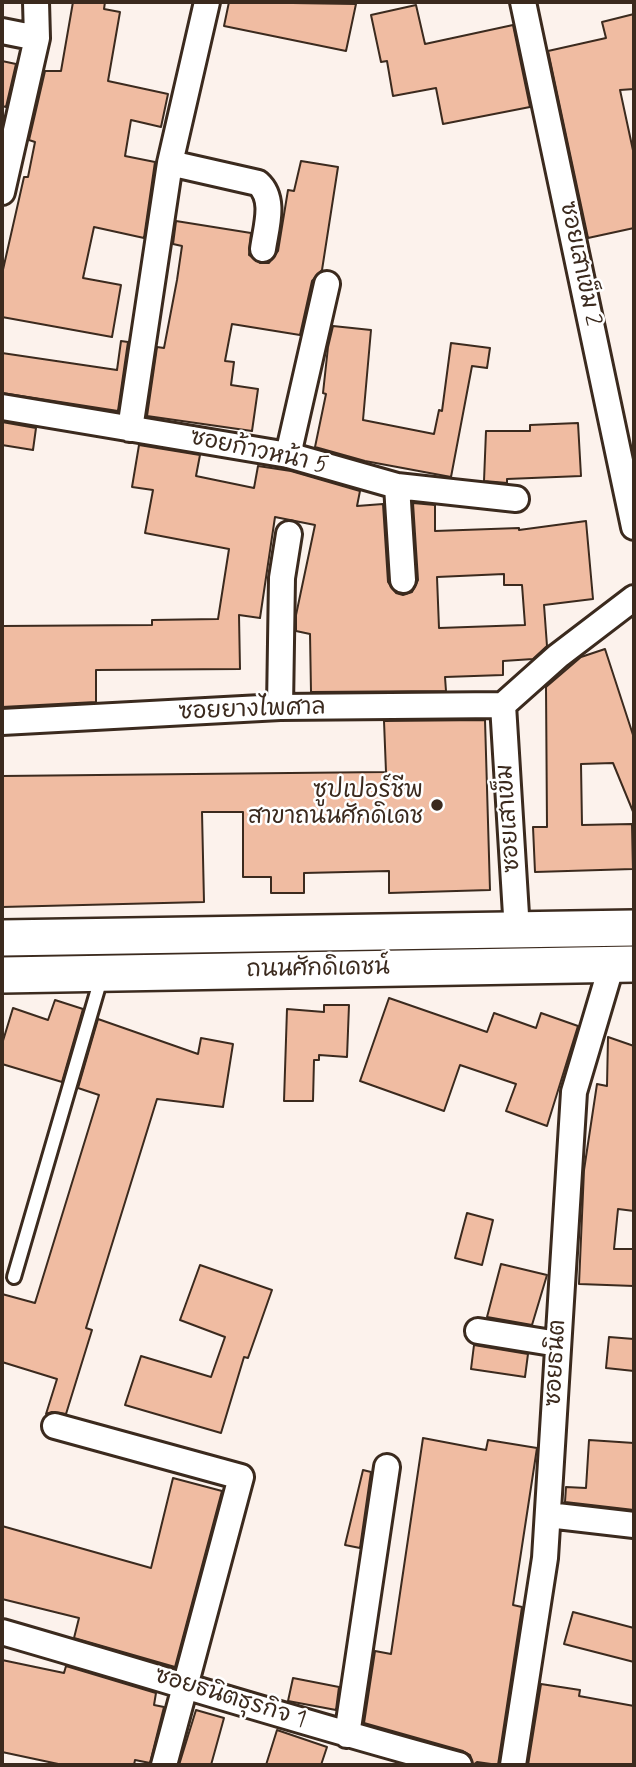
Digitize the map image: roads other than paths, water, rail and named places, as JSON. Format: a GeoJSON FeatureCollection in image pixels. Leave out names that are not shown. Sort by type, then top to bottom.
{"type":"FeatureCollection","features":[{"type":"Feature","properties":{"kind":"main road","name":"ถนนศักดิเดชน์"},"geometry":{"type":"LineString","coordinates":[[2,938],[634,929]]}},
{"type":"Feature","properties":{"kind":"main road","name":"ถนนศักดิเดชน์"},"geometry":{"type":"LineString","coordinates":[[2,975],[623,964]]}},
{"type":"Feature","properties":{"kind":"street"},"geometry":{"type":"LineString","coordinates":[[2,192],[37,38],[36,2]]}},
{"type":"Feature","properties":{"kind":"street"},"geometry":{"type":"LineString","coordinates":[[130,429],[170,163],[207,2]]}},
{"type":"Feature","properties":{"kind":"street","name":"ซอยเสาเข็ม 2"},"geometry":{"type":"LineString","coordinates":[[523,2],[634,527]]}},
{"type":"Feature","properties":{"kind":"street"},"geometry":{"type":"LineString","coordinates":[[2,32],[37,38]]}},
{"type":"Feature","properties":{"kind":"street"},"geometry":{"type":"LineString","coordinates":[[170,163],[258,183],[267,191],[269,199],[263,249]]}},
{"type":"Feature","properties":{"kind":"street"},"geometry":{"type":"LineString","coordinates":[[288,455],[327,284]]}},
{"type":"Feature","properties":{"kind":"street","name":"ซอยก้าวหน้า 5"},"geometry":{"type":"LineString","coordinates":[[2,407],[288,455],[397,486],[516,499]]}},
{"type":"Feature","properties":{"kind":"street"},"geometry":{"type":"LineString","coordinates":[[397,486],[403,580]]}},
{"type":"Feature","properties":{"kind":"street"},"geometry":{"type":"LineString","coordinates":[[281,708],[282,578],[289,534]]}},
{"type":"Feature","properties":{"kind":"street"},"geometry":{"type":"LineString","coordinates":[[503,705],[558,656],[634,598]]}},
{"type":"Feature","properties":{"kind":"street","name":"ซอยยางไพศาล"},"geometry":{"type":"LineString","coordinates":[[2,722],[281,708],[503,705]]}},
{"type":"Feature","properties":{"kind":"street","name":"ซอยเสาเข็ม"},"geometry":{"type":"LineString","coordinates":[[503,705],[517,931]]}},
{"type":"Feature","properties":{"kind":"street","name":"ซอยธนิต"},"geometry":{"type":"LineString","coordinates":[[513,1765],[545,1558],[574,1092],[623,964]]}},
{"type":"Feature","properties":{"kind":"street"},"geometry":{"type":"LineString","coordinates":[[478,1331],[558,1344]]}},
{"type":"Feature","properties":{"kind":"street"},"geometry":{"type":"LineString","coordinates":[[55,1426],[241,1477],[164,1765]]}},
{"type":"Feature","properties":{"kind":"street"},"geometry":{"type":"LineString","coordinates":[[348,1735],[387,1467]]}},
{"type":"Feature","properties":{"kind":"street"},"geometry":{"type":"LineString","coordinates":[[548,1515],[634,1525]]}},
{"type":"Feature","properties":{"kind":"street","name":"ซอยธนิตธุรกิจ 1"},"geometry":{"type":"LineString","coordinates":[[2,1632],[348,1735],[459,1765]]}},
{"type":"Feature","properties":{"kind":"lane"},"geometry":{"type":"LineString","coordinates":[[14,1277],[102,974]]}},
{"type":"Feature","properties":{"kind":"place","name":"ซูปเปอร์ชีพ สาขาถนนศักดิเดช"},"geometry":{"type":"Point","coordinates":[437,805]}}]}
